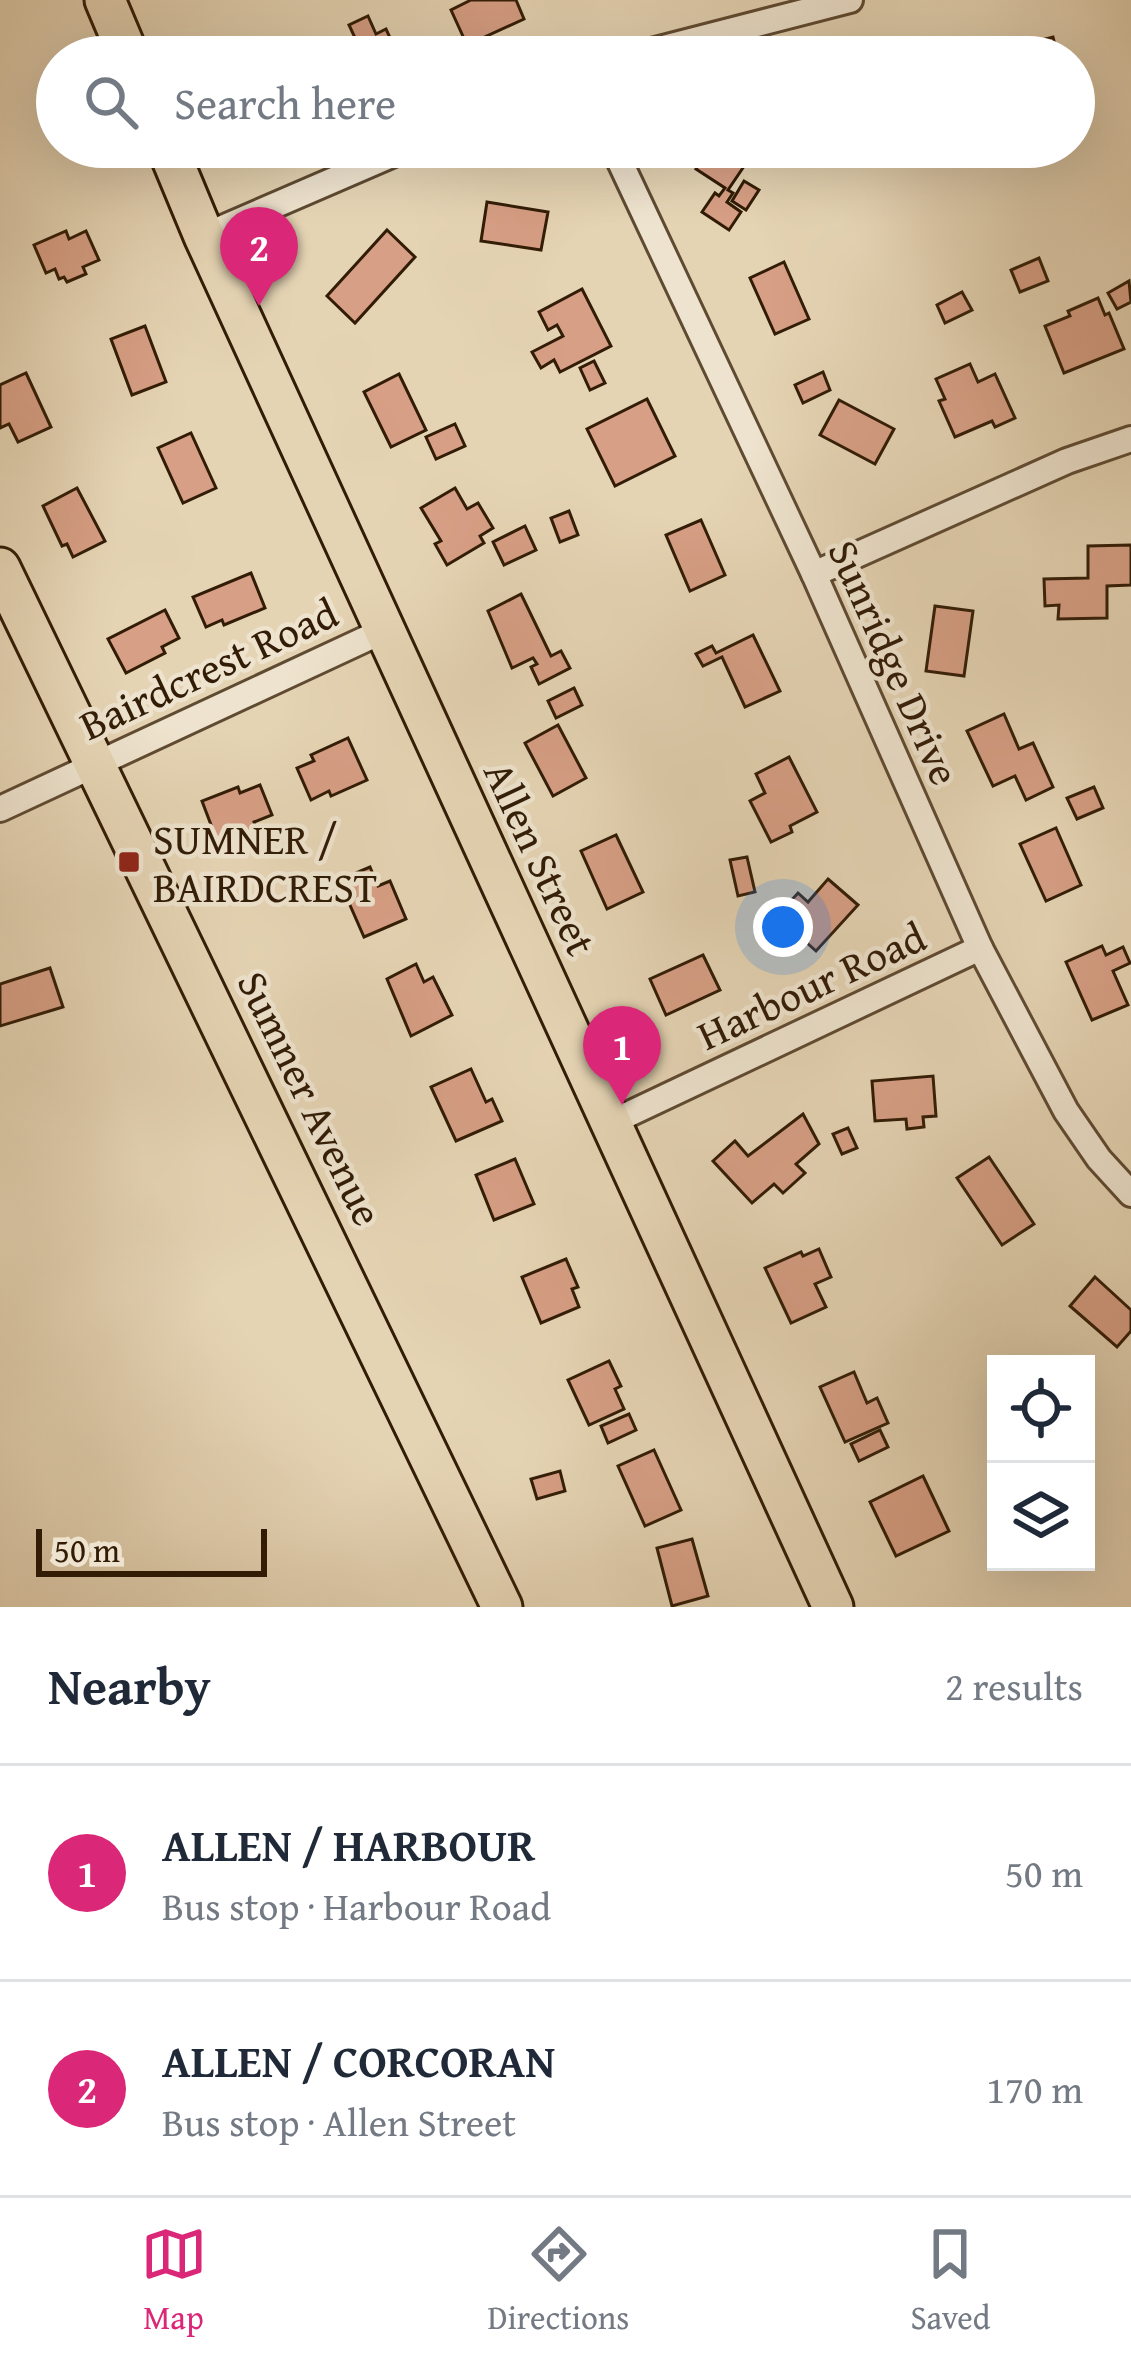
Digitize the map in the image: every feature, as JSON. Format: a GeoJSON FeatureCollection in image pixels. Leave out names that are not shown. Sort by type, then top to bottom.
{"type":"FeatureCollection","features":[{"type":"Feature","properties":{"kind":"main road"},"geometry":{"type":"LineString","coordinates":[[105,0],[120,36]]}},
{"type":"Feature","properties":{"kind":"main road","name":"Allen Street"},"geometry":{"type":"LineString","coordinates":[[175,168],[833,1607]]}},
{"type":"Feature","properties":{"kind":"main road","name":"Sumner Avenue"},"geometry":{"type":"LineString","coordinates":[[0,568],[502,1607]]}},
{"type":"Feature","properties":{"kind":"street"},"geometry":{"type":"LineString","coordinates":[[710,36],[850,0]]}},
{"type":"Feature","properties":{"kind":"street"},"geometry":{"type":"LineString","coordinates":[[204,236],[361,168]]}},
{"type":"Feature","properties":{"kind":"street","name":"Sunridge Drive"},"geometry":{"type":"LineString","coordinates":[[623,168],[814,574],[980,948],[1066,1111],[1099,1159],[1131,1194]]}},
{"type":"Feature","properties":{"kind":"street"},"geometry":{"type":"LineString","coordinates":[[814,574],[1067,461],[1131,439]]}},
{"type":"Feature","properties":{"kind":"street","name":"Bairdcrest Road"},"geometry":{"type":"LineString","coordinates":[[0,808],[385,630]]}},
{"type":"Feature","properties":{"kind":"street","name":"Harbour Road"},"geometry":{"type":"LineString","coordinates":[[610,1123],[980,948]]}},
{"type":"Feature","properties":{"kind":"building"},"geometry":{"type":"Polygon","coordinates":[[[471,0],[516,0],[524,19],[487,36],[463,36],[451,10],[471,0]]]}},
{"type":"Feature","properties":{"kind":"building"},"geometry":{"type":"Polygon","coordinates":[[[368,16],[376,34],[386,29],[389,36],[354,36],[349,25],[368,16]]]}},
{"type":"Feature","properties":{"kind":"building"},"geometry":{"type":"Polygon","coordinates":[[[743,168],[728,190],[733,193],[727,202],[741,212],[729,230],[702,212],[715,193],[719,196],[725,188],[696,169],[743,168]]]}},
{"type":"Feature","properties":{"kind":"building"},"geometry":{"type":"Polygon","coordinates":[[[744,181],[759,190],[746,210],[732,201],[744,181]]]}},
{"type":"Feature","properties":{"kind":"building"},"geometry":{"type":"Polygon","coordinates":[[[487,202],[548,212],[541,250],[481,241],[487,202]]]}},
{"type":"Feature","properties":{"kind":"building"},"geometry":{"type":"Polygon","coordinates":[[[387,230],[415,257],[355,323],[327,296],[387,230]]]}},
{"type":"Feature","properties":{"kind":"building"},"geometry":{"type":"Polygon","coordinates":[[[66,231],[69,239],[86,231],[99,260],[83,267],[86,274],[67,282],[64,277],[59,279],[55,269],[46,273],[34,245],[66,231]]]}},
{"type":"Feature","properties":{"kind":"building"},"geometry":{"type":"Polygon","coordinates":[[[1039,258],[1048,281],[1020,292],[1011,270],[1039,258]]]}},
{"type":"Feature","properties":{"kind":"building"},"geometry":{"type":"Polygon","coordinates":[[[784,262],[809,319],[775,334],[750,278],[784,262]]]}},
{"type":"Feature","properties":{"kind":"building"},"geometry":{"type":"Polygon","coordinates":[[[1129,281],[1131,302],[1117,309],[1108,293],[1129,281]]]}},
{"type":"Feature","properties":{"kind":"building"},"geometry":{"type":"Polygon","coordinates":[[[582,289],[611,346],[560,372],[554,360],[541,368],[532,352],[563,336],[557,325],[548,330],[539,312],[582,289]]]}},
{"type":"Feature","properties":{"kind":"building"},"geometry":{"type":"Polygon","coordinates":[[[962,292],[972,310],[945,323],[937,305],[962,292]]]}},
{"type":"Feature","properties":{"kind":"building"},"geometry":{"type":"Polygon","coordinates":[[[1098,298],[1124,349],[1064,373],[1045,326],[1098,298]]]}},
{"type":"Feature","properties":{"kind":"building"},"geometry":{"type":"Polygon","coordinates":[[[145,326],[166,382],[132,395],[111,339],[145,326]]]}},
{"type":"Feature","properties":{"kind":"building"},"geometry":{"type":"Polygon","coordinates":[[[594,361],[605,383],[590,390],[580,368],[594,361]]]}},
{"type":"Feature","properties":{"kind":"building"},"geometry":{"type":"Polygon","coordinates":[[[970,364],[978,382],[995,374],[1015,418],[995,427],[992,421],[955,437],[939,401],[945,399],[936,379],[970,364]]]}},
{"type":"Feature","properties":{"kind":"building"},"geometry":{"type":"Polygon","coordinates":[[[823,372],[830,390],[803,403],[795,385],[823,372]]]}},
{"type":"Feature","properties":{"kind":"building"},"geometry":{"type":"Polygon","coordinates":[[[26,373],[51,427],[18,442],[9,424],[0,428],[0,385],[26,373]]]}},
{"type":"Feature","properties":{"kind":"building"},"geometry":{"type":"Polygon","coordinates":[[[399,374],[426,430],[391,447],[364,392],[399,374]]]}},
{"type":"Feature","properties":{"kind":"building"},"geometry":{"type":"Polygon","coordinates":[[[647,399],[675,456],[615,486],[587,429],[647,399]]]}},
{"type":"Feature","properties":{"kind":"building"},"geometry":{"type":"Polygon","coordinates":[[[839,400],[894,429],[875,464],[820,435],[839,400]]]}},
{"type":"Feature","properties":{"kind":"building"},"geometry":{"type":"Polygon","coordinates":[[[455,424],[465,446],[436,459],[426,437],[455,424]]]}},
{"type":"Feature","properties":{"kind":"building"},"geometry":{"type":"Polygon","coordinates":[[[191,433],[216,488],[183,503],[158,448],[191,433]]]}},
{"type":"Feature","properties":{"kind":"building"},"geometry":{"type":"Polygon","coordinates":[[[77,488],[105,541],[73,557],[67,544],[62,546],[43,506],[77,488]]]}},
{"type":"Feature","properties":{"kind":"building"},"geometry":{"type":"Polygon","coordinates":[[[455,488],[467,509],[478,503],[493,528],[480,536],[484,543],[447,565],[435,544],[441,541],[421,508],[455,488]]]}},
{"type":"Feature","properties":{"kind":"building"},"geometry":{"type":"Polygon","coordinates":[[[569,511],[578,535],[560,542],[551,518],[569,511]]]}},
{"type":"Feature","properties":{"kind":"building"},"geometry":{"type":"Polygon","coordinates":[[[701,520],[725,575],[690,591],[666,535],[701,520]]]}},
{"type":"Feature","properties":{"kind":"building"},"geometry":{"type":"Polygon","coordinates":[[[525,526],[536,550],[504,565],[493,542],[525,526]]]}},
{"type":"Feature","properties":{"kind":"building"},"geometry":{"type":"Polygon","coordinates":[[[1131,545],[1131,585],[1107,586],[1107,618],[1058,619],[1059,605],[1045,606],[1044,579],[1088,578],[1088,546],[1131,545]]]}},
{"type":"Feature","properties":{"kind":"building"},"geometry":{"type":"Polygon","coordinates":[[[251,573],[265,608],[224,625],[222,620],[206,627],[193,597],[251,573]]]}},
{"type":"Feature","properties":{"kind":"building"},"geometry":{"type":"Polygon","coordinates":[[[521,594],[551,656],[561,651],[570,668],[539,684],[531,667],[537,664],[533,658],[512,668],[488,611],[521,594]]]}},
{"type":"Feature","properties":{"kind":"building"},"geometry":{"type":"Polygon","coordinates":[[[935,606],[973,611],[964,676],[926,671],[935,606]]]}},
{"type":"Feature","properties":{"kind":"building"},"geometry":{"type":"Polygon","coordinates":[[[165,610],[179,638],[162,647],[165,653],[126,673],[108,639],[165,610]]]}},
{"type":"Feature","properties":{"kind":"building"},"geometry":{"type":"Polygon","coordinates":[[[753,635],[780,691],[745,707],[722,657],[703,666],[696,654],[712,646],[716,653],[753,635]]]}},
{"type":"Feature","properties":{"kind":"building"},"geometry":{"type":"Polygon","coordinates":[[[574,688],[582,705],[556,718],[548,701],[574,688]]]}},
{"type":"Feature","properties":{"kind":"building"},"geometry":{"type":"Polygon","coordinates":[[[1004,714],[1019,749],[1033,743],[1053,787],[1026,800],[1015,776],[993,786],[967,731],[1004,714]]]}},
{"type":"Feature","properties":{"kind":"building"},"geometry":{"type":"Polygon","coordinates":[[[558,725],[586,778],[553,796],[525,743],[558,725]]]}},
{"type":"Feature","properties":{"kind":"building"},"geometry":{"type":"Polygon","coordinates":[[[348,738],[367,780],[311,800],[297,768],[314,761],[311,755],[348,738]]]}},
{"type":"Feature","properties":{"kind":"building"},"geometry":{"type":"Polygon","coordinates":[[[789,757],[817,812],[771,842],[750,801],[765,793],[756,774],[789,757]]]}},
{"type":"Feature","properties":{"kind":"building"},"geometry":{"type":"Polygon","coordinates":[[[260,785],[272,815],[254,822],[256,829],[219,846],[202,801],[238,787],[240,793],[260,785]]]}},
{"type":"Feature","properties":{"kind":"building"},"geometry":{"type":"Polygon","coordinates":[[[1094,787],[1103,808],[1077,819],[1067,798],[1094,787]]]}},
{"type":"Feature","properties":{"kind":"building"},"geometry":{"type":"Polygon","coordinates":[[[1056,828],[1081,885],[1046,901],[1020,844],[1056,828]]]}},
{"type":"Feature","properties":{"kind":"building"},"geometry":{"type":"Polygon","coordinates":[[[616,835],[643,892],[607,909],[581,851],[616,835]]]}},
{"type":"Feature","properties":{"kind":"building"},"geometry":{"type":"Polygon","coordinates":[[[747,857],[755,892],[738,896],[730,860],[747,857]]]}},
{"type":"Feature","properties":{"kind":"building"},"geometry":{"type":"Polygon","coordinates":[[[370,867],[378,886],[390,881],[406,919],[364,937],[339,880],[370,867]]]}},
{"type":"Feature","properties":{"kind":"building"},"geometry":{"type":"Polygon","coordinates":[[[828,879],[858,905],[816,951],[777,916],[798,893],[808,902],[828,879]]]}},
{"type":"Feature","properties":{"kind":"building"},"geometry":{"type":"Polygon","coordinates":[[[1102,946],[1106,955],[1123,947],[1130,963],[1113,971],[1128,1005],[1092,1020],[1066,962],[1102,946]]]}},
{"type":"Feature","properties":{"kind":"building"},"geometry":{"type":"Polygon","coordinates":[[[703,955],[720,990],[666,1015],[650,979],[703,955]]]}},
{"type":"Feature","properties":{"kind":"building"},"geometry":{"type":"Polygon","coordinates":[[[416,964],[424,982],[433,977],[452,1015],[411,1036],[387,979],[416,964]]]}},
{"type":"Feature","properties":{"kind":"building"},"geometry":{"type":"Polygon","coordinates":[[[50,968],[63,1007],[0,1026],[0,984],[50,968]]]}},
{"type":"Feature","properties":{"kind":"building"},"geometry":{"type":"Polygon","coordinates":[[[471,1069],[486,1102],[492,1099],[502,1121],[456,1141],[431,1087],[471,1069]]]}},
{"type":"Feature","properties":{"kind":"building"},"geometry":{"type":"Polygon","coordinates":[[[933,1076],[936,1116],[923,1117],[924,1127],[907,1129],[906,1119],[875,1121],[872,1081],[933,1076]]]}},
{"type":"Feature","properties":{"kind":"building"},"geometry":{"type":"Polygon","coordinates":[[[803,1114],[819,1144],[796,1164],[805,1173],[783,1193],[774,1184],[752,1203],[713,1161],[735,1141],[748,1156],[803,1114]]]}},
{"type":"Feature","properties":{"kind":"building"},"geometry":{"type":"Polygon","coordinates":[[[848,1128],[857,1148],[842,1154],[833,1134],[848,1128]]]}},
{"type":"Feature","properties":{"kind":"building"},"geometry":{"type":"Polygon","coordinates":[[[989,1157],[1034,1224],[1002,1245],[957,1178],[989,1157]]]}},
{"type":"Feature","properties":{"kind":"building"},"geometry":{"type":"Polygon","coordinates":[[[515,1159],[534,1204],[494,1220],[476,1175],[515,1159]]]}},
{"type":"Feature","properties":{"kind":"building"},"geometry":{"type":"Polygon","coordinates":[[[819,1249],[831,1277],[815,1284],[826,1307],[791,1323],[765,1268],[819,1249]]]}},
{"type":"Feature","properties":{"kind":"building"},"geometry":{"type":"Polygon","coordinates":[[[566,1259],[578,1287],[572,1289],[579,1307],[541,1323],[522,1277],[566,1259]]]}},
{"type":"Feature","properties":{"kind":"building"},"geometry":{"type":"Polygon","coordinates":[[[1095,1277],[1131,1310],[1131,1331],[1117,1347],[1070,1306],[1095,1277]]]}},
{"type":"Feature","properties":{"kind":"building"},"geometry":{"type":"Polygon","coordinates":[[[609,1361],[621,1386],[615,1389],[624,1409],[589,1425],[568,1380],[609,1361]]]}},
{"type":"Feature","properties":{"kind":"building"},"geometry":{"type":"Polygon","coordinates":[[[854,1372],[867,1403],[877,1398],[888,1423],[845,1442],[820,1387],[854,1372]]]}},
{"type":"Feature","properties":{"kind":"building"},"geometry":{"type":"Polygon","coordinates":[[[629,1414],[636,1430],[608,1443],[601,1426],[629,1414]]]}},
{"type":"Feature","properties":{"kind":"building"},"geometry":{"type":"Polygon","coordinates":[[[880,1430],[888,1447],[859,1461],[851,1444],[880,1430]]]}},
{"type":"Feature","properties":{"kind":"building"},"geometry":{"type":"Polygon","coordinates":[[[654,1450],[681,1510],[645,1526],[618,1466],[654,1450]]]}},
{"type":"Feature","properties":{"kind":"building"},"geometry":{"type":"Polygon","coordinates":[[[560,1471],[565,1491],[537,1499],[531,1479],[560,1471]]]}},
{"type":"Feature","properties":{"kind":"building"},"geometry":{"type":"Polygon","coordinates":[[[923,1476],[949,1531],[896,1556],[870,1502],[923,1476]]]}},
{"type":"Feature","properties":{"kind":"building"},"geometry":{"type":"Polygon","coordinates":[[[692,1539],[708,1596],[672,1606],[657,1548],[692,1539]]]}},
{"type":"Feature","properties":{"kind":"place","name":"ALLEN / CORCORAN"},"geometry":{"type":"Point","coordinates":[259,306]}},
{"type":"Feature","properties":{"kind":"place","name":"SUMNER / BAIRDCREST"},"geometry":{"type":"Point","coordinates":[129,862]}},
{"type":"Feature","properties":{"kind":"place","name":"ALLEN / HARBOUR"},"geometry":{"type":"Point","coordinates":[622,1105]}}]}
